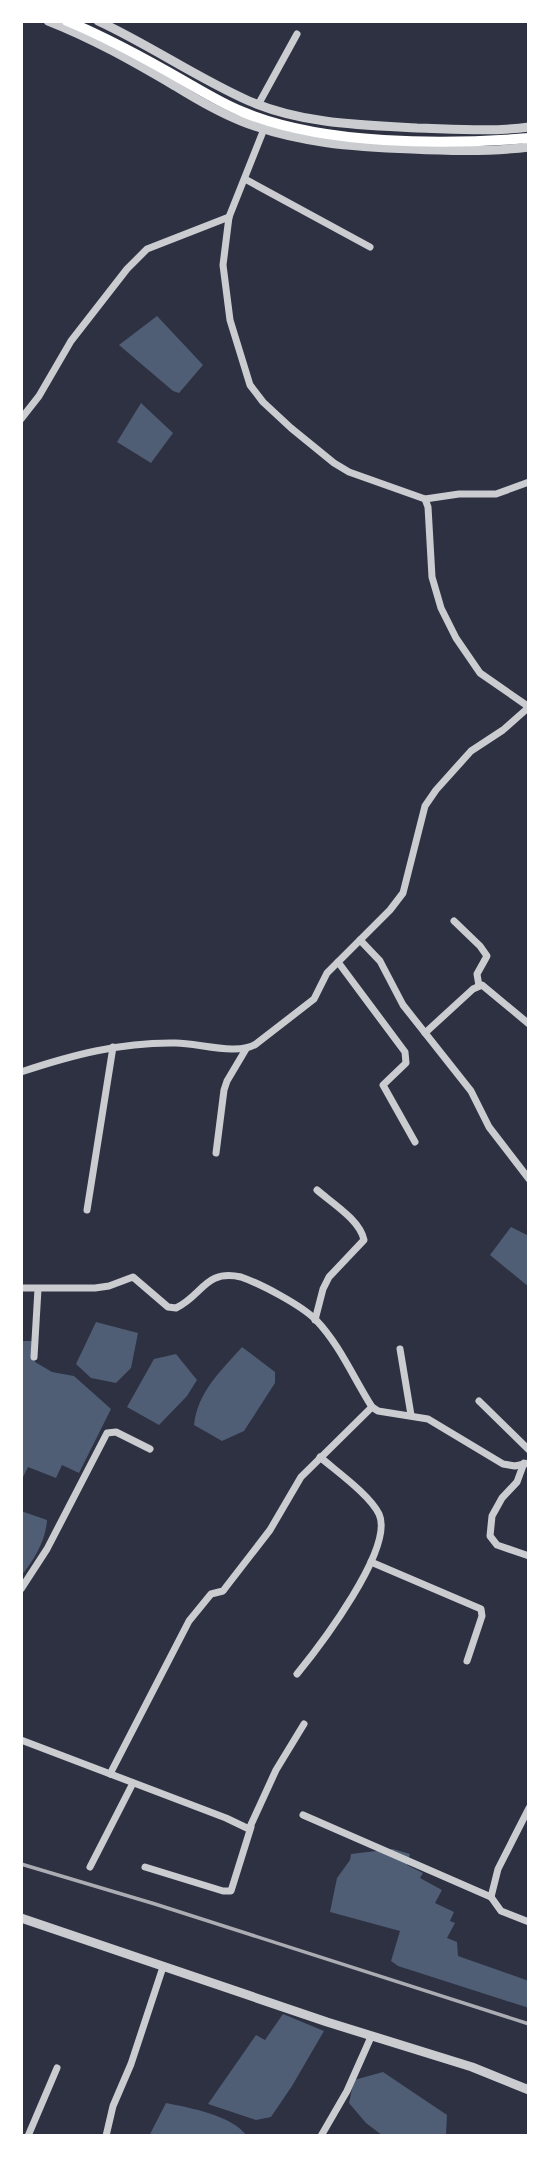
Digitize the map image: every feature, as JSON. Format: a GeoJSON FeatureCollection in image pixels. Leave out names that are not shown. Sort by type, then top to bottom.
{"type":"FeatureCollection","features":[{"type":"Feature","properties":{"kind":"main road"},"geometry":{"type":"LineString","coordinates":[[67,21],[131,51],[242,112],[273,123],[355,137],[444,141],[529,138]]}},
{"type":"Feature","properties":{"kind":"street"},"geometry":{"type":"LineString","coordinates":[[48,21],[94,41],[204,104],[264,129],[311,141],[361,147],[439,150],[529,146]]}},
{"type":"Feature","properties":{"kind":"street"},"geometry":{"type":"LineString","coordinates":[[98,21],[194,74],[258,104],[289,115],[356,125],[465,130],[529,127]]}},
{"type":"Feature","properties":{"kind":"street"},"geometry":{"type":"LineString","coordinates":[[258,104],[297,34]]}},
{"type":"Feature","properties":{"kind":"street"},"geometry":{"type":"LineString","coordinates":[[264,129],[229,217],[223,265],[234,339],[250,385],[263,402],[334,463],[349,472],[425,499],[459,494],[496,494],[529,482]]}},
{"type":"Feature","properties":{"kind":"street"},"geometry":{"type":"LineString","coordinates":[[245,179],[370,247]]}},
{"type":"Feature","properties":{"kind":"street"},"geometry":{"type":"LineString","coordinates":[[21,419],[71,341],[147,249],[229,217]]}},
{"type":"Feature","properties":{"kind":"street"},"geometry":{"type":"LineString","coordinates":[[21,1072],[70,1055],[129,1044],[179,1043],[246,1049],[314,999],[327,973],[390,910],[406,886],[430,797],[471,751],[503,730],[529,707],[480,673],[456,638],[432,577],[428,507],[425,499]]}},
{"type":"Feature","properties":{"kind":"street"},"geometry":{"type":"LineString","coordinates":[[454,921],[487,956],[477,974],[479,986]]}},
{"type":"Feature","properties":{"kind":"street"},"geometry":{"type":"LineString","coordinates":[[360,940],[380,961],[395,993],[471,1091],[489,1127],[529,1179]]}},
{"type":"Feature","properties":{"kind":"street"},"geometry":{"type":"LineString","coordinates":[[338,962],[405,1052],[406,1063],[383,1085],[415,1142]]}},
{"type":"Feature","properties":{"kind":"street"},"geometry":{"type":"LineString","coordinates":[[425,1033],[482,985],[529,1024]]}},
{"type":"Feature","properties":{"kind":"street"},"geometry":{"type":"LineString","coordinates":[[87,1210],[113,1047]]}},
{"type":"Feature","properties":{"kind":"street"},"geometry":{"type":"LineString","coordinates":[[216,1153],[224,1090],[246,1049]]}},
{"type":"Feature","properties":{"kind":"street"},"geometry":{"type":"LineString","coordinates":[[315,1320],[329,1277],[364,1240],[355,1223],[317,1190]]}},
{"type":"Feature","properties":{"kind":"street"},"geometry":{"type":"LineString","coordinates":[[21,1288],[109,1286],[133,1277],[169,1307],[176,1308],[216,1276],[230,1274],[253,1281],[305,1311],[315,1320],[340,1354],[372,1407],[383,1413],[428,1419],[503,1464],[514,1466],[526,1463]]}},
{"type":"Feature","properties":{"kind":"street"},"geometry":{"type":"LineString","coordinates":[[34,1357],[38,1289]]}},
{"type":"Feature","properties":{"kind":"street"},"geometry":{"type":"LineString","coordinates":[[400,1349],[411,1415]]}},
{"type":"Feature","properties":{"kind":"street"},"geometry":{"type":"LineString","coordinates":[[480,1401],[529,1450]]}},
{"type":"Feature","properties":{"kind":"street"},"geometry":{"type":"LineString","coordinates":[[110,1774],[189,1620],[211,1594],[223,1591],[270,1530],[302,1477],[372,1407]]}},
{"type":"Feature","properties":{"kind":"street"},"geometry":{"type":"LineString","coordinates":[[21,1589],[53,1539],[107,1433],[116,1432],[150,1449]]}},
{"type":"Feature","properties":{"kind":"street"},"geometry":{"type":"LineString","coordinates":[[297,1674],[349,1600],[371,1562],[380,1537],[380,1515],[320,1457]]}},
{"type":"Feature","properties":{"kind":"street"},"geometry":{"type":"LineString","coordinates":[[526,1463],[514,1487],[492,1516],[490,1536],[497,1545],[529,1556]]}},
{"type":"Feature","properties":{"kind":"street"},"geometry":{"type":"LineString","coordinates":[[371,1562],[481,1609],[482,1616],[467,1661]]}},
{"type":"Feature","properties":{"kind":"street"},"geometry":{"type":"LineString","coordinates":[[145,1867],[223,1891],[231,1891],[251,1827],[276,1770],[304,1724]]}},
{"type":"Feature","properties":{"kind":"street"},"geometry":{"type":"LineString","coordinates":[[21,1740],[244,1827],[251,1827]]}},
{"type":"Feature","properties":{"kind":"street"},"geometry":{"type":"LineString","coordinates":[[90,1867],[133,1783]]}},
{"type":"Feature","properties":{"kind":"street"},"geometry":{"type":"LineString","coordinates":[[491,1898],[498,1869],[529,1808]]}},
{"type":"Feature","properties":{"kind":"street"},"geometry":{"type":"LineString","coordinates":[[303,1815],[464,1885],[491,1898],[501,1911],[529,1922]]}},
{"type":"Feature","properties":{"kind":"street"},"geometry":{"type":"LineString","coordinates":[[21,1918],[371,2037],[472,2067],[529,2090]]}},
{"type":"Feature","properties":{"kind":"street"},"geometry":{"type":"LineString","coordinates":[[106,2136],[113,2106],[131,2064],[163,1967]]}},
{"type":"Feature","properties":{"kind":"street"},"geometry":{"type":"LineString","coordinates":[[321,2136],[348,2091],[371,2037]]}},
{"type":"Feature","properties":{"kind":"street"},"geometry":{"type":"LineString","coordinates":[[28,2136],[57,2068]]}},
{"type":"Feature","properties":{"kind":"water"},"geometry":{"type":"Polygon","coordinates":[[[157,316],[203,365],[179,393],[173,391],[119,345],[157,316]]]}},
{"type":"Feature","properties":{"kind":"water"},"geometry":{"type":"Polygon","coordinates":[[[141,403],[173,433],[151,463],[117,442],[141,403]]]}},
{"type":"Feature","properties":{"kind":"water"},"geometry":{"type":"Polygon","coordinates":[[[511,1227],[529,1236],[529,1287],[490,1255],[511,1227]]]}},
{"type":"Feature","properties":{"kind":"water"},"geometry":{"type":"Polygon","coordinates":[[[96,1322],[138,1333],[131,1368],[116,1383],[91,1378],[76,1364],[96,1322]]]}},
{"type":"Feature","properties":{"kind":"water"},"geometry":{"type":"Polygon","coordinates":[[[21,1341],[32,1341],[35,1362],[52,1372],[74,1376],[111,1409],[79,1473],[62,1465],[56,1478],[28,1467],[21,1481],[21,1341]]]}},
{"type":"Feature","properties":{"kind":"water"},"geometry":{"type":"Polygon","coordinates":[[[242,1347],[275,1372],[275,1383],[244,1431],[222,1441],[194,1425],[196,1413],[205,1392],[242,1347]]]}},
{"type":"Feature","properties":{"kind":"water"},"geometry":{"type":"Polygon","coordinates":[[[176,1354],[197,1380],[187,1396],[159,1425],[127,1407],[154,1359],[176,1354]]]}},
{"type":"Feature","properties":{"kind":"water"},"geometry":{"type":"Polygon","coordinates":[[[21,1511],[47,1520],[38,1550],[21,1576],[21,1511]]]}},
{"type":"Feature","properties":{"kind":"water"},"geometry":{"type":"Polygon","coordinates":[[[393,1849],[410,1854],[407,1865],[423,1873],[420,1878],[442,1890],[435,1903],[454,1912],[450,1921],[455,1923],[447,1938],[457,1942],[458,1956],[529,1981],[529,2008],[398,1966],[391,1961],[400,1931],[330,1912],[337,1878],[350,1860],[351,1854],[393,1849]]]}},
{"type":"Feature","properties":{"kind":"water"},"geometry":{"type":"Polygon","coordinates":[[[283,2014],[324,2031],[271,2117],[256,2120],[208,2104],[256,2035],[265,2040],[283,2014]]]}},
{"type":"Feature","properties":{"kind":"water"},"geometry":{"type":"Polygon","coordinates":[[[383,2072],[447,2115],[446,2134],[383,2136],[366,2123],[349,2103],[354,2080],[383,2072]]]}},
{"type":"Feature","properties":{"kind":"water"},"geometry":{"type":"Polygon","coordinates":[[[166,2103],[221,2118],[247,2136],[149,2136],[166,2103]]]}},
{"type":"Feature","properties":{"kind":"railway"},"geometry":{"type":"LineString","coordinates":[[21,1864],[155,1904],[529,2024]]}}]}
